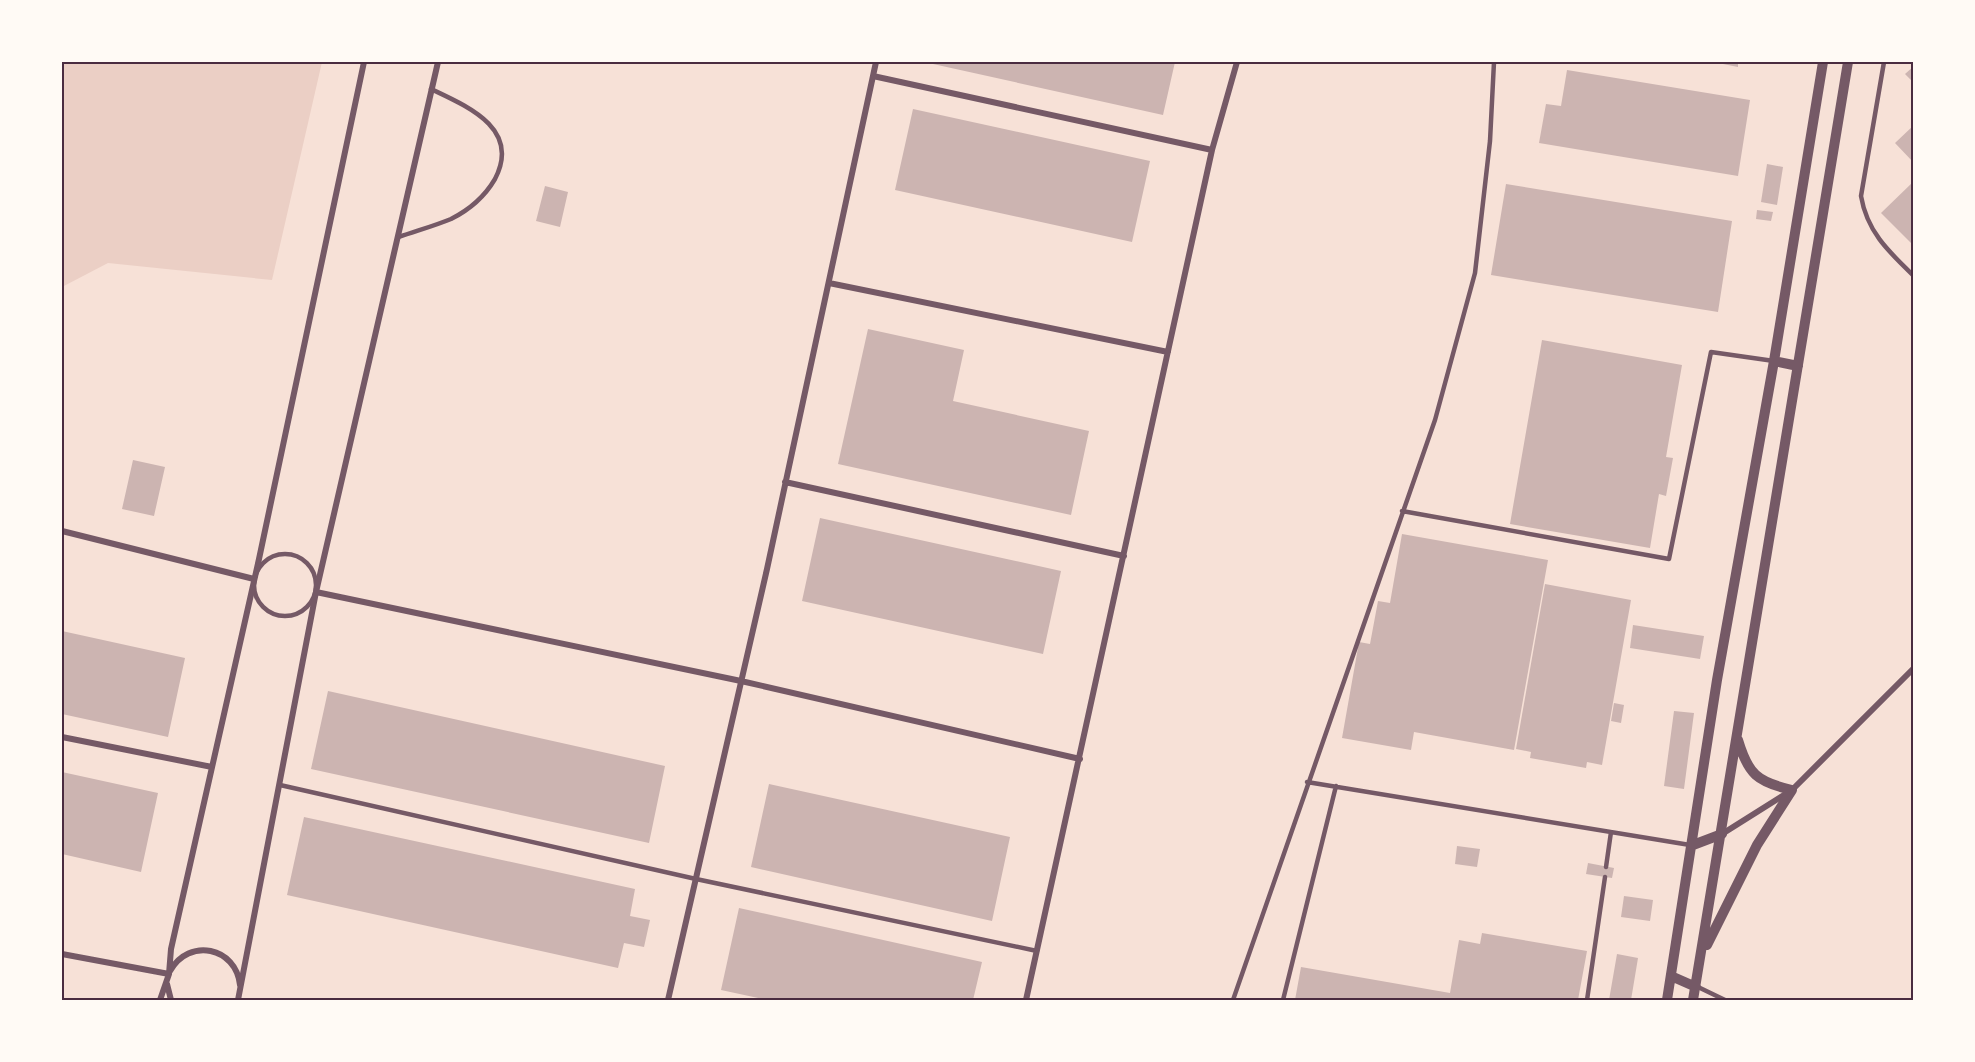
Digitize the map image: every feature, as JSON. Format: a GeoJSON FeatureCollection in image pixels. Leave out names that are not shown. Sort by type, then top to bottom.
{"type":"FeatureCollection","features":[{"type":"Feature","properties":{"kind":"street"},"geometry":{"type":"LineString","coordinates":[[171,1000],[167,986],[171,950],[254,579],[363,62]]}},
{"type":"Feature","properties":{"kind":"street"},"geometry":{"type":"LineString","coordinates":[[239,1000],[316,592],[438,62]]}},
{"type":"Feature","properties":{"kind":"street"},"geometry":{"type":"LineString","coordinates":[[668,1000],[741,681],[876,62]]}},
{"type":"Feature","properties":{"kind":"street"},"geometry":{"type":"LineString","coordinates":[[1026,1000],[1212,150],[1237,62]]}},
{"type":"Feature","properties":{"kind":"street"},"geometry":{"type":"LineString","coordinates":[[1667,1000],[1717,680],[1774,361],[1823,62]]}},
{"type":"Feature","properties":{"kind":"street"},"geometry":{"type":"LineString","coordinates":[[1693,1000],[1848,62]]}},
{"type":"Feature","properties":{"kind":"street"},"geometry":{"type":"LineString","coordinates":[[873,76],[1212,150]]}},
{"type":"Feature","properties":{"kind":"street"},"geometry":{"type":"LineString","coordinates":[[829,283],[1168,352]]}},
{"type":"Feature","properties":{"kind":"street"},"geometry":{"type":"LineString","coordinates":[[1774,361],[1798,366]]}},
{"type":"Feature","properties":{"kind":"street"},"geometry":{"type":"LineString","coordinates":[[785,482],[1124,556]]}},
{"type":"Feature","properties":{"kind":"street"},"geometry":{"type":"LineString","coordinates":[[62,531],[254,579]]}},
{"type":"Feature","properties":{"kind":"street"},"geometry":{"type":"LineString","coordinates":[[316,592],[741,681],[1080,759]]}},
{"type":"Feature","properties":{"kind":"street"},"geometry":{"type":"LineString","coordinates":[[1693,845],[1722,834],[1792,790],[1914,669]]}},
{"type":"Feature","properties":{"kind":"street"},"geometry":{"type":"LineString","coordinates":[[1737,736],[1745,764],[1755,775],[1769,784],[1792,790]]}},
{"type":"Feature","properties":{"kind":"street"},"geometry":{"type":"LineString","coordinates":[[62,737],[212,767]]}},
{"type":"Feature","properties":{"kind":"street"},"geometry":{"type":"LineString","coordinates":[[1701,958],[1757,845],[1792,790]]}},
{"type":"Feature","properties":{"kind":"street"},"geometry":{"type":"LineString","coordinates":[[160,1000],[169,974],[183,956],[205,949],[216,952],[234,966],[239,976],[239,1000]]}},
{"type":"Feature","properties":{"kind":"street"},"geometry":{"type":"LineString","coordinates":[[62,954],[169,974]]}},
{"type":"Feature","properties":{"kind":"street"},"geometry":{"type":"LineString","coordinates":[[1671,976],[1696,987]]}},
{"type":"Feature","properties":{"kind":"lane"},"geometry":{"type":"LineString","coordinates":[[1233,1000],[1307,782],[1435,420],[1475,273],[1490,141],[1494,62]]}},
{"type":"Feature","properties":{"kind":"lane"},"geometry":{"type":"LineString","coordinates":[[1884,62],[1861,196],[1866,218],[1878,240],[1914,276]]}},
{"type":"Feature","properties":{"kind":"lane"},"geometry":{"type":"LineString","coordinates":[[399,237],[452,218],[481,199],[500,168],[504,145],[498,134],[471,107],[431,89]]}},
{"type":"Feature","properties":{"kind":"lane"},"geometry":{"type":"LineString","coordinates":[[1402,511],[1669,559],[1711,352],[1774,361]]}},
{"type":"Feature","properties":{"kind":"lane"},"geometry":{"type":"LineString","coordinates":[[292,554],[301,558],[314,572],[316,592],[313,601],[298,614],[279,616],[262,607],[254,589],[254,579],[257,570],[272,556],[292,554]]}},
{"type":"Feature","properties":{"kind":"lane"},"geometry":{"type":"LineString","coordinates":[[1307,782],[1693,845]]}},
{"type":"Feature","properties":{"kind":"lane"},"geometry":{"type":"LineString","coordinates":[[280,785],[696,879],[1037,951]]}},
{"type":"Feature","properties":{"kind":"lane"},"geometry":{"type":"LineString","coordinates":[[1283,1000],[1336,786]]}},
{"type":"Feature","properties":{"kind":"lane"},"geometry":{"type":"LineString","coordinates":[[1606,867],[1611,832]]}},
{"type":"Feature","properties":{"kind":"lane"},"geometry":{"type":"LineString","coordinates":[[1587,1000],[1605,877]]}},
{"type":"Feature","properties":{"kind":"lane"},"geometry":{"type":"LineString","coordinates":[[1696,987],[1725,1000]]}},
{"type":"Feature","properties":{"kind":"shaded area"},"geometry":{"type":"Polygon","coordinates":[[[62,62],[322,62],[272,280],[108,263],[62,287],[62,62]]]}},
{"type":"Feature","properties":{"kind":"building"},"geometry":{"type":"Polygon","coordinates":[[[924,62],[1175,62],[1163,115],[924,62]]]}},
{"type":"Feature","properties":{"kind":"building"},"geometry":{"type":"Polygon","coordinates":[[[1713,62],[1738,62],[1738,67],[1713,62]]]}},
{"type":"Feature","properties":{"kind":"building"},"geometry":{"type":"Polygon","coordinates":[[[1914,66],[1914,83],[1905,74],[1914,66]]]}},
{"type":"Feature","properties":{"kind":"building"},"geometry":{"type":"Polygon","coordinates":[[[1567,70],[1750,100],[1738,176],[1539,143],[1546,104],[1561,106],[1567,70]]]}},
{"type":"Feature","properties":{"kind":"building"},"geometry":{"type":"Polygon","coordinates":[[[913,109],[1150,161],[1132,242],[895,190],[913,109]]]}},
{"type":"Feature","properties":{"kind":"building"},"geometry":{"type":"Polygon","coordinates":[[[1914,125],[1914,163],[1895,143],[1914,125]]]}},
{"type":"Feature","properties":{"kind":"building"},"geometry":{"type":"Polygon","coordinates":[[[1767,164],[1783,167],[1777,205],[1761,202],[1767,164]]]}},
{"type":"Feature","properties":{"kind":"building"},"geometry":{"type":"Polygon","coordinates":[[[1914,181],[1914,246],[1881,213],[1914,181]]]}},
{"type":"Feature","properties":{"kind":"building"},"geometry":{"type":"Polygon","coordinates":[[[1506,184],[1732,221],[1718,312],[1491,275],[1506,184]]]}},
{"type":"Feature","properties":{"kind":"building"},"geometry":{"type":"Polygon","coordinates":[[[545,186],[568,192],[560,227],[536,221],[545,186]]]}},
{"type":"Feature","properties":{"kind":"building"},"geometry":{"type":"Polygon","coordinates":[[[1757,210],[1773,212],[1771,221],[1756,219],[1757,210]]]}},
{"type":"Feature","properties":{"kind":"building"},"geometry":{"type":"Polygon","coordinates":[[[868,329],[964,350],[953,401],[1089,431],[1071,515],[838,464],[868,329]]]}},
{"type":"Feature","properties":{"kind":"building"},"geometry":{"type":"Polygon","coordinates":[[[1542,340],[1682,365],[1666,457],[1673,458],[1666,496],[1659,494],[1650,548],[1510,524],[1542,340]]]}},
{"type":"Feature","properties":{"kind":"building"},"geometry":{"type":"Polygon","coordinates":[[[133,460],[165,467],[154,516],[122,509],[133,460]]]}},
{"type":"Feature","properties":{"kind":"building"},"geometry":{"type":"Polygon","coordinates":[[[820,518],[1061,571],[1043,654],[802,601],[820,518]]]}},
{"type":"Feature","properties":{"kind":"building"},"geometry":{"type":"Polygon","coordinates":[[[1402,534],[1548,560],[1514,750],[1414,732],[1411,750],[1342,738],[1359,642],[1370,644],[1378,601],[1390,603],[1402,534]]]}},
{"type":"Feature","properties":{"kind":"building"},"geometry":{"type":"Polygon","coordinates":[[[1545,584],[1631,600],[1602,765],[1587,762],[1586,768],[1530,758],[1531,752],[1516,749],[1545,584]]]}},
{"type":"Feature","properties":{"kind":"building"},"geometry":{"type":"Polygon","coordinates":[[[1633,625],[1704,636],[1700,659],[1630,648],[1633,625]]]}},
{"type":"Feature","properties":{"kind":"building"},"geometry":{"type":"Polygon","coordinates":[[[62,631],[185,658],[168,737],[62,714],[62,631]]]}},
{"type":"Feature","properties":{"kind":"building"},"geometry":{"type":"Polygon","coordinates":[[[328,691],[665,766],[649,843],[311,769],[328,691]]]}},
{"type":"Feature","properties":{"kind":"building"},"geometry":{"type":"Polygon","coordinates":[[[1614,703],[1624,705],[1621,723],[1611,721],[1614,703]]]}},
{"type":"Feature","properties":{"kind":"building"},"geometry":{"type":"Polygon","coordinates":[[[1674,711],[1694,713],[1684,789],[1664,786],[1674,711]]]}},
{"type":"Feature","properties":{"kind":"building"},"geometry":{"type":"Polygon","coordinates":[[[62,772],[158,793],[141,872],[62,854],[62,772]]]}},
{"type":"Feature","properties":{"kind":"building"},"geometry":{"type":"Polygon","coordinates":[[[769,784],[1010,837],[992,921],[751,867],[769,784]]]}},
{"type":"Feature","properties":{"kind":"building"},"geometry":{"type":"Polygon","coordinates":[[[304,817],[635,889],[630,916],[650,920],[644,947],[624,943],[618,968],[287,895],[304,817]]]}},
{"type":"Feature","properties":{"kind":"building"},"geometry":{"type":"Polygon","coordinates":[[[1457,846],[1480,849],[1477,867],[1455,864],[1457,846]]]}},
{"type":"Feature","properties":{"kind":"building"},"geometry":{"type":"Polygon","coordinates":[[[1588,863],[1614,868],[1612,878],[1586,874],[1588,863]]]}},
{"type":"Feature","properties":{"kind":"building"},"geometry":{"type":"Polygon","coordinates":[[[1624,896],[1653,900],[1650,921],[1621,917],[1624,896]]]}},
{"type":"Feature","properties":{"kind":"building"},"geometry":{"type":"Polygon","coordinates":[[[739,908],[982,962],[973,1000],[768,1000],[721,990],[739,908]]]}},
{"type":"Feature","properties":{"kind":"building"},"geometry":{"type":"Polygon","coordinates":[[[1482,933],[1587,951],[1578,1000],[1295,1000],[1301,967],[1450,993],[1459,940],[1480,944],[1482,933]]]}},
{"type":"Feature","properties":{"kind":"building"},"geometry":{"type":"Polygon","coordinates":[[[1617,954],[1638,958],[1631,1000],[1609,1000],[1617,954]]]}}]}
